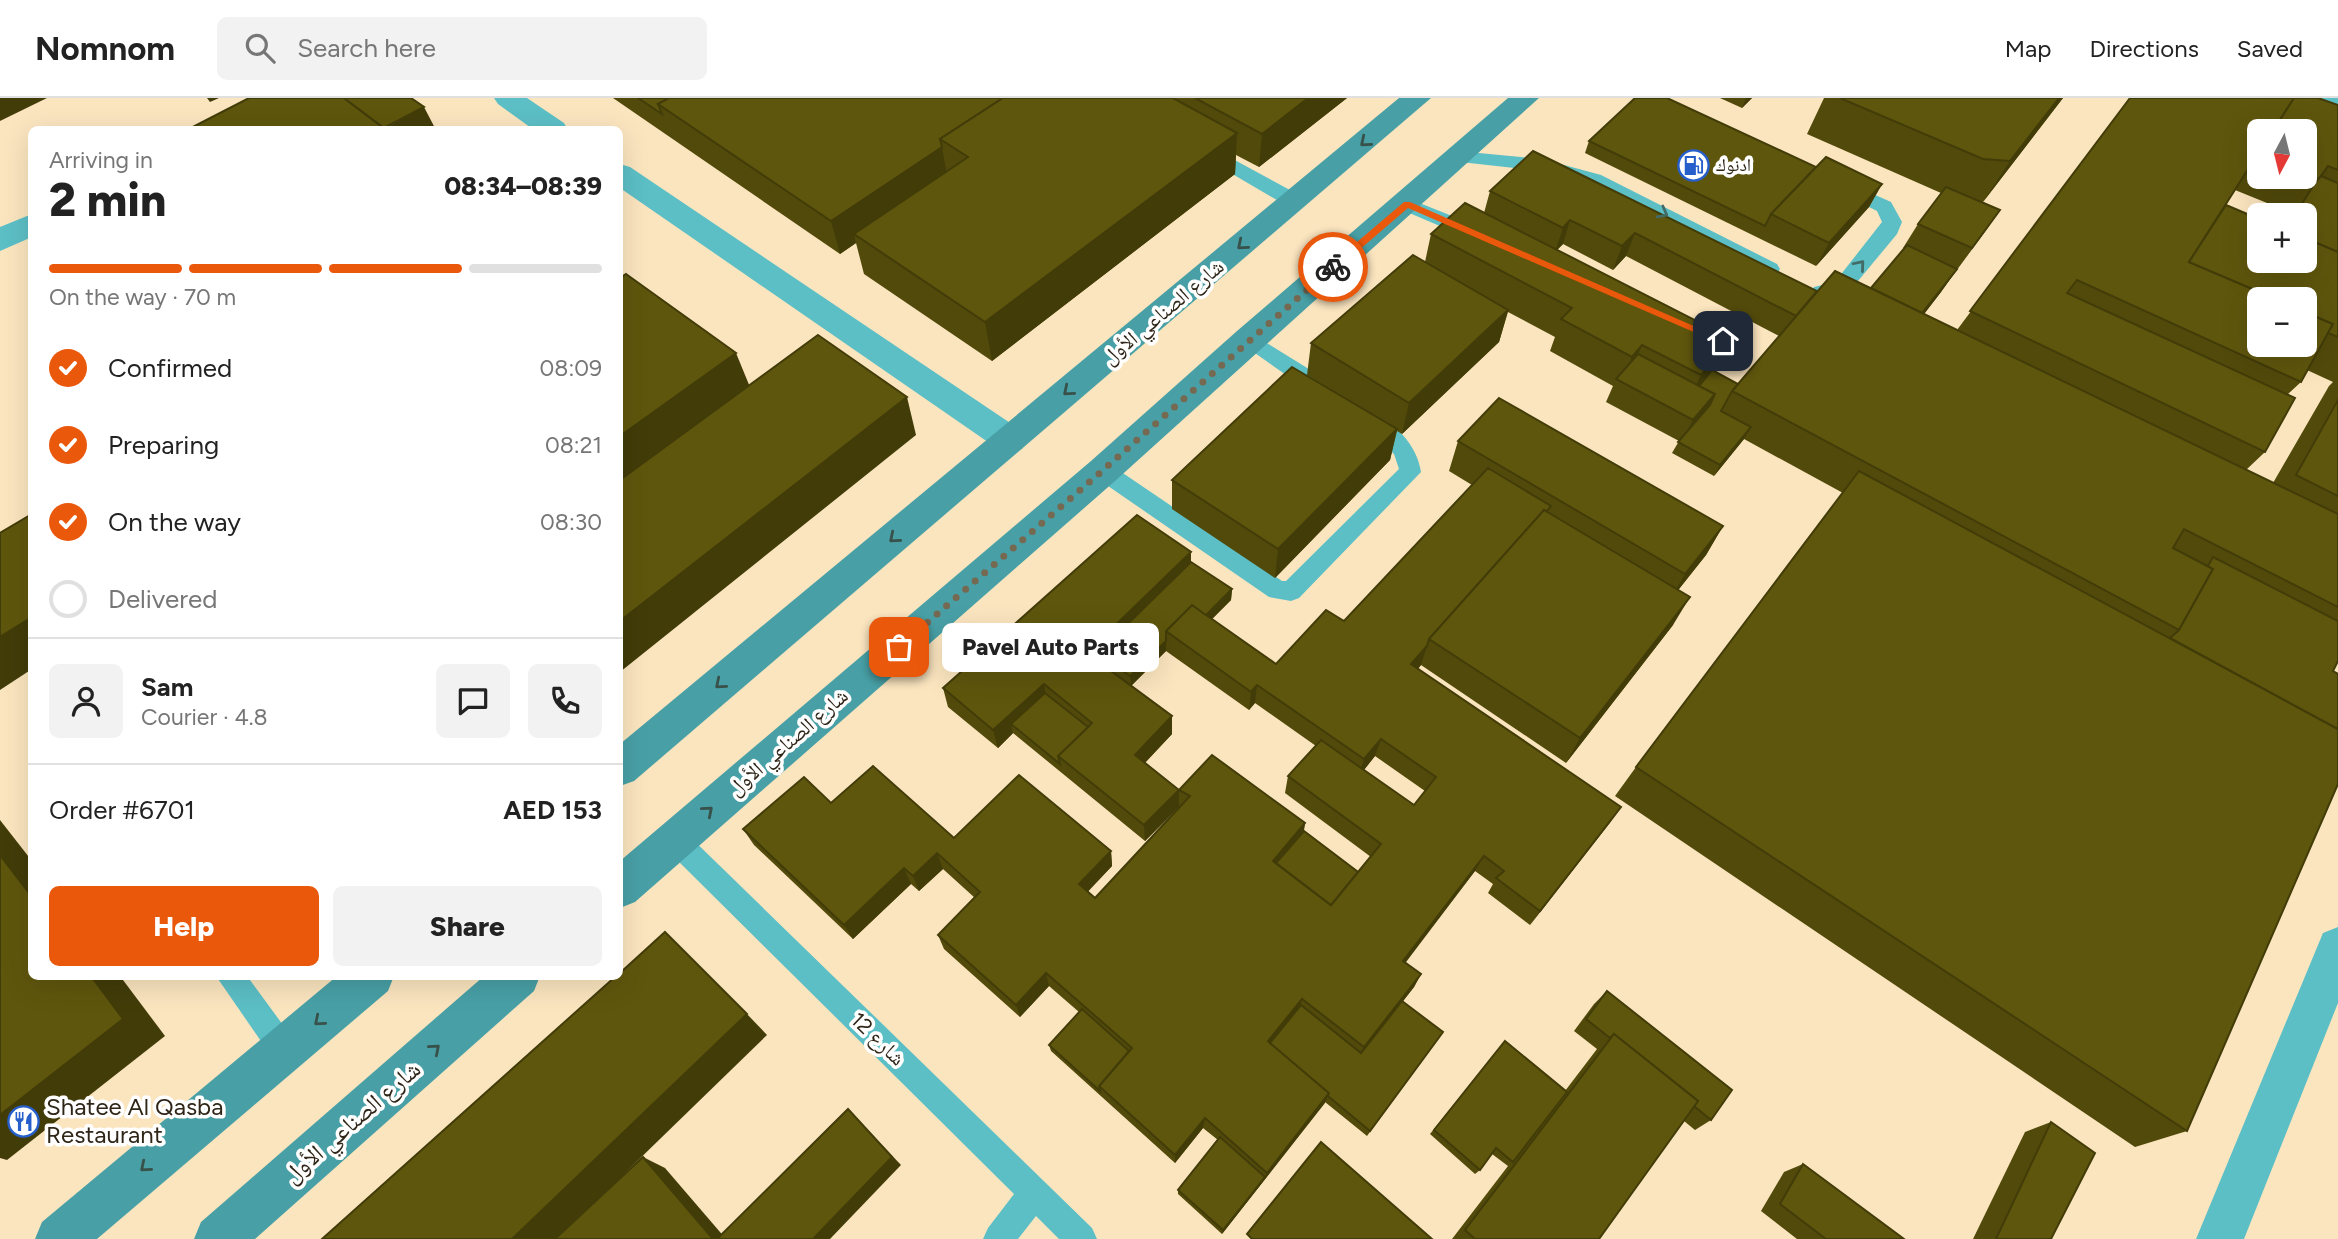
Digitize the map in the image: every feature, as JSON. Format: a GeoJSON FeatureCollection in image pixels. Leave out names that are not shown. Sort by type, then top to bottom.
{"type":"FeatureCollection","features":[{"type":"Feature","properties":{"kind":"main road","name":"شارع الصناعي الأول"},"geometry":{"type":"LineString","coordinates":[[623,765],[1417,98]]}},
{"type":"Feature","properties":{"kind":"main road","name":"شارع الصناعي الأول"},"geometry":{"type":"LineString","coordinates":[[623,885],[1102,471],[1525,98]]}},
{"type":"Feature","properties":{"kind":"main road"},"geometry":{"type":"LineString","coordinates":[[59,1239],[366,980]]}},
{"type":"Feature","properties":{"kind":"main road","name":"شارع الصناعي الأول"},"geometry":{"type":"LineString","coordinates":[[218,1239],[513,980]]}},
{"type":"Feature","properties":{"kind":"street"},"geometry":{"type":"LineString","coordinates":[[508,98],[548,126]]}},
{"type":"Feature","properties":{"kind":"street"},"geometry":{"type":"LineString","coordinates":[[2332,98],[2338,100]]}},
{"type":"Feature","properties":{"kind":"street"},"geometry":{"type":"LineString","coordinates":[[623,176],[1010,440]]}},
{"type":"Feature","properties":{"kind":"street"},"geometry":{"type":"LineString","coordinates":[[0,240],[28,226]]}},
{"type":"Feature","properties":{"kind":"street"},"geometry":{"type":"LineString","coordinates":[[2220,1239],[2338,948]]}},
{"type":"Feature","properties":{"kind":"lane"},"geometry":{"type":"LineString","coordinates":[[1186,139],[1294,201]]}},
{"type":"Feature","properties":{"kind":"lane"},"geometry":{"type":"LineString","coordinates":[[1458,157],[1542,165],[1625,183],[1794,281],[1821,292],[1841,288],[1890,229],[1892,222],[1884,207],[1826,178]]}},
{"type":"Feature","properties":{"kind":"lane"},"geometry":{"type":"LineString","coordinates":[[1407,204],[1496,242]]}},
{"type":"Feature","properties":{"kind":"lane"},"geometry":{"type":"LineString","coordinates":[[1102,471],[1277,590],[1291,591],[1410,472],[1410,460],[1393,437],[1249,339]]}},
{"type":"Feature","properties":{"kind":"lane","name":"شارع 12"},"geometry":{"type":"LineString","coordinates":[[674,839],[1081,1239]]}},
{"type":"Feature","properties":{"kind":"lane"},"geometry":{"type":"LineString","coordinates":[[233,980],[284,1050]]}},
{"type":"Feature","properties":{"kind":"lane"},"geometry":{"type":"LineString","coordinates":[[999,1239],[1034,1193]]}},
{"type":"Feature","properties":{"kind":"building"},"geometry":{"type":"Polygon","coordinates":[[[249,98],[344,98],[381,126],[195,126],[249,98]]]}},
{"type":"Feature","properties":{"kind":"building"},"geometry":{"type":"Polygon","coordinates":[[[344,98],[411,98],[424,107],[388,126],[381,126],[344,98]]]}},
{"type":"Feature","properties":{"kind":"building"},"geometry":{"type":"Polygon","coordinates":[[[638,98],[669,98],[658,104],[662,114],[638,98]]]}},
{"type":"Feature","properties":{"kind":"building"},"geometry":{"type":"Polygon","coordinates":[[[669,98],[1003,98],[940,139],[942,147],[831,221],[658,104],[669,98]]]}},
{"type":"Feature","properties":{"kind":"building"},"geometry":{"type":"Polygon","coordinates":[[[1003,98],[1173,98],[1237,133],[985,322],[854,234],[968,157],[940,139],[1003,98]]]}},
{"type":"Feature","properties":{"kind":"building"},"geometry":{"type":"Polygon","coordinates":[[[1195,98],[1308,98],[1262,134],[1195,98]]]}},
{"type":"Feature","properties":{"kind":"building","name":"ادنوك"},"geometry":{"type":"Polygon","coordinates":[[[1635,98],[1667,98],[1816,167],[1771,214],[1765,226],[1589,141],[1635,98]]]}},
{"type":"Feature","properties":{"kind":"building"},"geometry":{"type":"Polygon","coordinates":[[[1840,98],[2059,98],[2010,161],[1983,159],[1840,98]]]}},
{"type":"Feature","properties":{"kind":"building"},"geometry":{"type":"Polygon","coordinates":[[[2130,98],[2294,98],[2281,119],[2247,119],[2247,171],[2189,262],[2248,287],[2247,357],[2315,357],[2301,382],[2077,280],[2067,293],[2295,398],[2265,452],[1970,311],[2130,98]]]}},
{"type":"Feature","properties":{"kind":"building"},"geometry":{"type":"Polygon","coordinates":[[[2294,98],[2318,98],[2338,105],[2338,170],[2328,166],[2317,178],[2317,119],[2281,119],[2294,98]]]}},
{"type":"Feature","properties":{"kind":"building"},"geometry":{"type":"Polygon","coordinates":[[[1533,151],[1817,291],[1796,316],[1635,233],[1622,246],[1570,220],[1563,228],[1490,191],[1533,151]]]}},
{"type":"Feature","properties":{"kind":"building"},"geometry":{"type":"Polygon","coordinates":[[[1826,157],[1882,184],[1829,243],[1771,214],[1826,157]]]}},
{"type":"Feature","properties":{"kind":"building"},"geometry":{"type":"Polygon","coordinates":[[[2321,176],[2338,183],[2338,252],[2317,243],[2317,203],[2302,203],[2311,189],[2317,189],[2317,181],[2321,176]]]}},
{"type":"Feature","properties":{"kind":"building"},"geometry":{"type":"Polygon","coordinates":[[[1946,187],[2000,210],[1972,248],[1918,224],[1946,187]]]}},
{"type":"Feature","properties":{"kind":"building"},"geometry":{"type":"Polygon","coordinates":[[[1465,203],[1732,339],[1701,375],[1642,345],[1632,357],[1561,319],[1572,308],[1431,234],[1465,203]]]}},
{"type":"Feature","properties":{"kind":"building"},"geometry":{"type":"Polygon","coordinates":[[[2226,205],[2247,214],[2247,273],[2317,273],[2317,243],[2338,252],[2338,337],[2328,333],[2333,324],[2317,317],[2317,287],[2248,287],[2189,262],[2226,205]]]}},
{"type":"Feature","properties":{"kind":"building"},"geometry":{"type":"Polygon","coordinates":[[[1907,245],[1957,269],[1922,313],[1871,288],[1907,245]]]}},
{"type":"Feature","properties":{"kind":"building"},"geometry":{"type":"Polygon","coordinates":[[[1413,255],[1508,310],[1409,403],[1311,343],[1413,255]]]}},
{"type":"Feature","properties":{"kind":"building"},"geometry":{"type":"Polygon","coordinates":[[[1835,271],[2338,514],[2338,607],[2184,529],[2173,548],[2213,569],[2179,630],[1732,391],[1835,271]]]}},
{"type":"Feature","properties":{"kind":"building"},"geometry":{"type":"Polygon","coordinates":[[[626,274],[736,353],[623,434],[623,276],[626,274]]]}},
{"type":"Feature","properties":{"kind":"building"},"geometry":{"type":"Polygon","coordinates":[[[2317,317],[2333,324],[2317,353],[2317,317]]]}},
{"type":"Feature","properties":{"kind":"building"},"geometry":{"type":"Polygon","coordinates":[[[818,335],[907,397],[623,619],[623,478],[818,335]]]}},
{"type":"Feature","properties":{"kind":"building"},"geometry":{"type":"Polygon","coordinates":[[[1638,354],[1715,394],[1693,420],[1616,379],[1638,354]]]}},
{"type":"Feature","properties":{"kind":"building"},"geometry":{"type":"Polygon","coordinates":[[[1292,367],[1397,429],[1278,549],[1172,480],[1292,367]]]}},
{"type":"Feature","properties":{"kind":"building"},"geometry":{"type":"Polygon","coordinates":[[[1712,370],[1738,384],[1721,411],[1751,427],[1720,465],[1678,442],[1710,405],[1715,394],[1699,386],[1712,370]]]}},
{"type":"Feature","properties":{"kind":"building"},"geometry":{"type":"Polygon","coordinates":[[[1499,398],[1723,526],[1685,574],[1458,441],[1499,398]]]}},
{"type":"Feature","properties":{"kind":"building"},"geometry":{"type":"Polygon","coordinates":[[[2338,400],[2338,496],[2296,475],[2338,400]]]}},
{"type":"Feature","properties":{"kind":"building"},"geometry":{"type":"Polygon","coordinates":[[[1488,468],[1551,506],[1547,511],[1544,510],[1429,639],[1427,646],[1411,664],[1621,807],[1540,911],[1496,878],[1504,871],[1484,856],[1403,961],[1421,974],[1364,1047],[1302,999],[1268,1041],[1329,1093],[1267,1173],[1205,1118],[1175,1155],[1099,1086],[1132,1048],[1046,973],[1016,1005],[938,935],[980,892],[937,853],[913,876],[904,868],[844,925],[743,829],[804,777],[831,803],[873,766],[954,838],[1019,775],[1111,851],[1079,884],[1095,898],[1190,796],[1179,790],[1212,755],[1305,823],[1273,861],[1331,905],[1381,844],[1288,776],[1321,740],[1414,805],[1436,777],[1381,739],[1364,759],[1257,685],[1251,692],[1166,631],[1192,605],[1276,664],[1326,610],[1344,621],[1488,468]]]}},
{"type":"Feature","properties":{"kind":"building"},"geometry":{"type":"Polygon","coordinates":[[[1859,471],[2338,729],[2338,784],[2187,1131],[1636,767],[1859,471]]]}},
{"type":"Feature","properties":{"kind":"building"},"geometry":{"type":"Polygon","coordinates":[[[1544,510],[1690,597],[1580,738],[1429,639],[1544,510]]]}},
{"type":"Feature","properties":{"kind":"building"},"geometry":{"type":"Polygon","coordinates":[[[1137,515],[1191,552],[1097,643],[1108,652],[1099,662],[1172,716],[1135,755],[1179,790],[1144,825],[1058,756],[1092,723],[1044,684],[993,730],[943,688],[1137,515]]]}},
{"type":"Feature","properties":{"kind":"building"},"geometry":{"type":"Polygon","coordinates":[[[28,516],[28,620],[0,637],[0,533],[28,516]]]}},
{"type":"Feature","properties":{"kind":"building"},"geometry":{"type":"Polygon","coordinates":[[[2213,557],[2338,621],[2338,661],[2333,671],[2338,674],[2338,729],[2170,638],[2179,630],[2213,569],[2208,566],[2213,557]]]}},
{"type":"Feature","properties":{"kind":"building"},"geometry":{"type":"Polygon","coordinates":[[[1191,562],[1232,589],[1206,615],[1192,605],[1166,631],[1166,641],[1130,676],[1109,661],[1108,652],[1103,648],[1191,562]]]}},
{"type":"Feature","properties":{"kind":"building"},"geometry":{"type":"Polygon","coordinates":[[[1045,693],[1088,727],[1058,756],[1060,764],[1011,724],[1045,693]]]}},
{"type":"Feature","properties":{"kind":"building"},"geometry":{"type":"Polygon","coordinates":[[[1304,831],[1358,872],[1331,905],[1276,863],[1304,831]]]}},
{"type":"Feature","properties":{"kind":"building"},"geometry":{"type":"Polygon","coordinates":[[[0,855],[28,892],[28,980],[94,980],[123,1019],[0,1115],[0,855]]]}},
{"type":"Feature","properties":{"kind":"building"},"geometry":{"type":"Polygon","coordinates":[[[665,932],[747,1014],[512,1239],[322,1239],[612,980],[623,980],[623,970],[665,932]]]}},
{"type":"Feature","properties":{"kind":"building"},"geometry":{"type":"Polygon","coordinates":[[[1607,991],[1732,1090],[1711,1120],[1694,1106],[1698,1101],[1614,1034],[1610,1038],[1586,1019],[1607,991]]]}},
{"type":"Feature","properties":{"kind":"building"},"geometry":{"type":"Polygon","coordinates":[[[1402,1001],[1443,1032],[1370,1131],[1270,1043],[1301,1005],[1361,1053],[1402,1001]]]}},
{"type":"Feature","properties":{"kind":"building"},"geometry":{"type":"Polygon","coordinates":[[[1082,1009],[1129,1051],[1099,1086],[1100,1091],[1049,1045],[1082,1009]]]}},
{"type":"Feature","properties":{"kind":"building"},"geometry":{"type":"Polygon","coordinates":[[[1614,1034],[1698,1101],[1599,1239],[1475,1239],[1465,1230],[1614,1034]]]}},
{"type":"Feature","properties":{"kind":"building"},"geometry":{"type":"Polygon","coordinates":[[[1505,1041],[1567,1092],[1513,1162],[1496,1148],[1480,1170],[1434,1130],[1505,1041]]]}},
{"type":"Feature","properties":{"kind":"building"},"geometry":{"type":"Polygon","coordinates":[[[848,1109],[892,1157],[813,1239],[717,1239],[848,1109]]]}},
{"type":"Feature","properties":{"kind":"building"},"geometry":{"type":"Polygon","coordinates":[[[2051,1122],[2095,1153],[2051,1239],[1996,1239],[2051,1122]]]}},
{"type":"Feature","properties":{"kind":"building"},"geometry":{"type":"Polygon","coordinates":[[[1220,1137],[1265,1177],[1223,1230],[1178,1190],[1220,1137]]]}},
{"type":"Feature","properties":{"kind":"building"},"geometry":{"type":"Polygon","coordinates":[[[1321,1142],[1432,1239],[1252,1239],[1247,1234],[1321,1142]]]}},
{"type":"Feature","properties":{"kind":"building"},"geometry":{"type":"Polygon","coordinates":[[[643,1157],[713,1239],[555,1239],[643,1157]]]}},
{"type":"Feature","properties":{"kind":"building"},"geometry":{"type":"Polygon","coordinates":[[[1803,1164],[1904,1239],[1826,1239],[1780,1204],[1803,1164]]]}},
{"type":"Feature","properties":{"kind":"way so far"},"geometry":{"type":"LineString","coordinates":[[899,647],[1333,267]]}},
{"type":"Feature","properties":{"kind":"place","name":"ادنوك"},"geometry":{"type":"Point","coordinates":[1693,165]}},
{"type":"Feature","properties":{"kind":"place","name":"Pavel Auto Parts"},"geometry":{"type":"Point","coordinates":[899,647]}},
{"type":"Feature","properties":{"kind":"place","name":"Shatee Al Qasba Restaurant"},"geometry":{"type":"Point","coordinates":[23,1121]}},
{"type":"Feature","properties":{"kind":"route"},"geometry":{"type":"LineString","coordinates":[[1333,267],[1407,204],[1723,341]]}}]}
